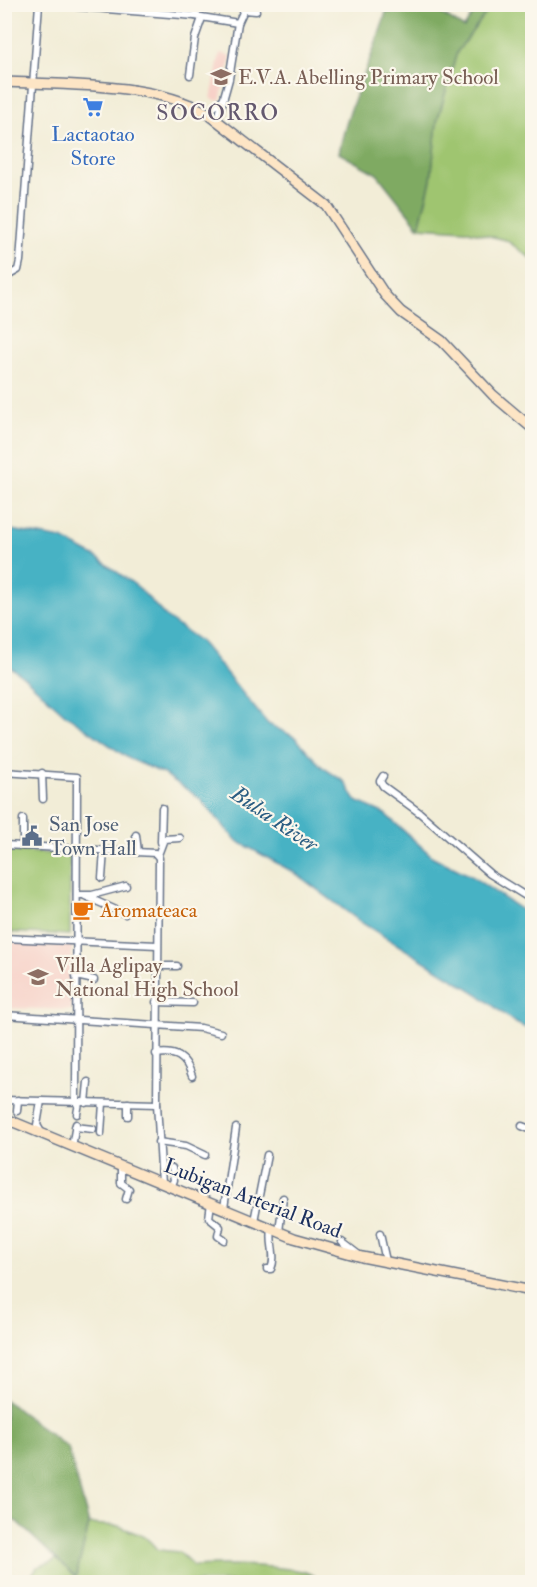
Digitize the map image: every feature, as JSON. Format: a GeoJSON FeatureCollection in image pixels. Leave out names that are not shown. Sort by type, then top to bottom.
{"type":"FeatureCollection","features":[{"type":"Feature","properties":{"kind":"main road"},"geometry":{"type":"LineString","coordinates":[[4,82],[150,93],[187,102],[207,113],[326,205],[385,295],[401,312],[448,346],[493,395],[532,428]]}},
{"type":"Feature","properties":{"kind":"main road","name":"Lubigan Arterial Road"},"geometry":{"type":"LineString","coordinates":[[4,1118],[71,1148],[224,1208],[275,1231],[362,1257],[532,1291]]}},
{"type":"Feature","properties":{"kind":"street"},"geometry":{"type":"LineString","coordinates":[[4,278],[18,270],[20,261],[31,84],[41,4],[198,17],[237,23]]}},
{"type":"Feature","properties":{"kind":"street"},"geometry":{"type":"LineString","coordinates":[[189,75],[198,17],[197,4]]}},
{"type":"Feature","properties":{"kind":"street"},"geometry":{"type":"LineString","coordinates":[[217,122],[229,79],[237,23],[243,10],[256,11]]}},
{"type":"Feature","properties":{"kind":"street"},"geometry":{"type":"LineString","coordinates":[[207,113],[222,100]]}},
{"type":"Feature","properties":{"kind":"street"},"geometry":{"type":"LineString","coordinates":[[4,772],[77,777],[81,896],[77,942],[76,1020],[81,1102]]}},
{"type":"Feature","properties":{"kind":"street"},"geometry":{"type":"LineString","coordinates":[[42,773],[43,799]]}},
{"type":"Feature","properties":{"kind":"street"},"geometry":{"type":"LineString","coordinates":[[383,776],[380,781],[383,786],[420,813],[490,874],[532,900]]}},
{"type":"Feature","properties":{"kind":"street"},"geometry":{"type":"LineString","coordinates":[[162,808],[161,842],[158,855],[156,1094],[158,1142],[166,1185],[174,1180],[172,1168]]}},
{"type":"Feature","properties":{"kind":"street"},"geometry":{"type":"LineString","coordinates":[[23,819],[23,846]]}},
{"type":"Feature","properties":{"kind":"street"},"geometry":{"type":"LineString","coordinates":[[136,835],[138,852]]}},
{"type":"Feature","properties":{"kind":"street"},"geometry":{"type":"LineString","coordinates":[[161,842],[167,838],[180,838]]}},
{"type":"Feature","properties":{"kind":"street"},"geometry":{"type":"LineString","coordinates":[[4,845],[158,855]]}},
{"type":"Feature","properties":{"kind":"street"},"geometry":{"type":"LineString","coordinates":[[102,878],[104,850]]}},
{"type":"Feature","properties":{"kind":"street"},"geometry":{"type":"LineString","coordinates":[[81,896],[126,886]]}},
{"type":"Feature","properties":{"kind":"street"},"geometry":{"type":"LineString","coordinates":[[81,896],[125,914]]}},
{"type":"Feature","properties":{"kind":"street"},"geometry":{"type":"LineString","coordinates":[[4,938],[157,945]]}},
{"type":"Feature","properties":{"kind":"street"},"geometry":{"type":"LineString","coordinates":[[156,966],[177,966]]}},
{"type":"Feature","properties":{"kind":"street"},"geometry":{"type":"LineString","coordinates":[[76,976],[94,980]]}},
{"type":"Feature","properties":{"kind":"street"},"geometry":{"type":"LineString","coordinates":[[156,1002],[193,1003]]}},
{"type":"Feature","properties":{"kind":"street"},"geometry":{"type":"LineString","coordinates":[[4,1015],[156,1027],[201,1028],[221,1033]]}},
{"type":"Feature","properties":{"kind":"street"},"geometry":{"type":"LineString","coordinates":[[156,1054],[175,1054],[183,1058],[192,1076]]}},
{"type":"Feature","properties":{"kind":"street"},"geometry":{"type":"LineString","coordinates":[[77,1114],[88,1082]]}},
{"type":"Feature","properties":{"kind":"street"},"geometry":{"type":"LineString","coordinates":[[156,1094],[165,1095]]}},
{"type":"Feature","properties":{"kind":"street"},"geometry":{"type":"LineString","coordinates":[[4,1100],[157,1104]]}},
{"type":"Feature","properties":{"kind":"street"},"geometry":{"type":"LineString","coordinates":[[17,1111],[18,1100]]}},
{"type":"Feature","properties":{"kind":"street"},"geometry":{"type":"LineString","coordinates":[[41,1101],[37,1125],[43,1135]]}},
{"type":"Feature","properties":{"kind":"street"},"geometry":{"type":"LineString","coordinates":[[101,1133],[102,1103]]}},
{"type":"Feature","properties":{"kind":"street"},"geometry":{"type":"LineString","coordinates":[[128,1103],[128,1116]]}},
{"type":"Feature","properties":{"kind":"street"},"geometry":{"type":"LineString","coordinates":[[71,1148],[75,1126],[93,1129]]}},
{"type":"Feature","properties":{"kind":"street"},"geometry":{"type":"LineString","coordinates":[[522,1126],[532,1130]]}},
{"type":"Feature","properties":{"kind":"street"},"geometry":{"type":"LineString","coordinates":[[224,1208],[236,1128]]}},
{"type":"Feature","properties":{"kind":"street"},"geometry":{"type":"LineString","coordinates":[[158,1142],[186,1146],[205,1155]]}},
{"type":"Feature","properties":{"kind":"street"},"geometry":{"type":"LineString","coordinates":[[254,1221],[267,1155]]}},
{"type":"Feature","properties":{"kind":"street"},"geometry":{"type":"LineString","coordinates":[[121,1168],[117,1180],[129,1189],[126,1199]]}},
{"type":"Feature","properties":{"kind":"street"},"geometry":{"type":"LineString","coordinates":[[267,1269],[271,1269],[273,1264],[273,1246],[270,1242],[284,1198]]}},
{"type":"Feature","properties":{"kind":"street"},"geometry":{"type":"LineString","coordinates":[[211,1203],[209,1218],[220,1227],[218,1236],[224,1240]]}},
{"type":"Feature","properties":{"kind":"street"},"geometry":{"type":"LineString","coordinates":[[380,1234],[386,1262]]}},
{"type":"Feature","properties":{"kind":"street"},"geometry":{"type":"LineString","coordinates":[[342,1242],[362,1257]]}},
{"type":"Feature","properties":{"kind":"shaded area","name":"E.V.A. Abelling Primary School"},"geometry":{"type":"Polygon","coordinates":[[[220,53],[231,56],[220,101],[211,99],[220,53]]]}},
{"type":"Feature","properties":{"kind":"shaded area","name":"Villa Aglipay National High School"},"geometry":{"type":"Polygon","coordinates":[[[5,942],[72,946],[72,1010],[5,1008],[5,942]]]}},
{"type":"Feature","properties":{"kind":"green space"},"geometry":{"type":"Polygon","coordinates":[[[479,4],[492,5],[457,52],[437,122],[431,180],[419,227],[377,174],[339,153],[343,135],[386,12],[436,10],[464,28],[479,4]]]}},
{"type":"Feature","properties":{"kind":"green space"},"geometry":{"type":"Polygon","coordinates":[[[492,5],[532,5],[532,259],[506,240],[464,230],[419,227],[431,180],[437,122],[457,52],[492,5]]]}},
{"type":"Feature","properties":{"kind":"green space"},"geometry":{"type":"Polygon","coordinates":[[[5,850],[70,855],[70,935],[5,932],[5,850]]]}},
{"type":"Feature","properties":{"kind":"green space"},"geometry":{"type":"Polygon","coordinates":[[[5,1400],[68,1448],[89,1524],[76,1577],[16,1521],[5,1521],[5,1400]]]}},
{"type":"Feature","properties":{"kind":"green space"},"geometry":{"type":"Polygon","coordinates":[[[89,1524],[119,1526],[145,1537],[159,1550],[179,1552],[194,1566],[275,1567],[302,1571],[324,1581],[332,1582],[27,1582],[37,1567],[58,1559],[76,1576],[89,1524]]]}},
{"type":"Feature","properties":{"kind":"water","name":"Bulsa River"},"geometry":{"type":"Polygon","coordinates":[[[5,529],[62,539],[96,557],[138,587],[167,618],[200,641],[268,724],[295,737],[322,767],[345,782],[356,801],[385,814],[433,857],[471,876],[532,917],[532,1031],[514,1022],[478,994],[362,923],[295,873],[237,841],[198,797],[162,773],[128,758],[65,714],[5,663],[5,529]]]}},
{"type":"Feature","properties":{"kind":"waterway"},"geometry":{"type":"LineString","coordinates":[[410,4],[418,4]]}},
{"type":"Feature","properties":{"kind":"place","name":"E.V.A. Abelling Primary School"},"geometry":{"type":"Point","coordinates":[221,77]}},
{"type":"Feature","properties":{"kind":"place","name":"Lactaotao Store"},"geometry":{"type":"Point","coordinates":[93,107]}},
{"type":"Feature","properties":{"kind":"place","name":"San Jose Town Hall"},"geometry":{"type":"Point","coordinates":[32,836]}},
{"type":"Feature","properties":{"kind":"place","name":"Aromateaca"},"geometry":{"type":"Point","coordinates":[83,910]}},
{"type":"Feature","properties":{"kind":"place","name":"Villa Aglipay National High School"},"geometry":{"type":"Point","coordinates":[38,977]}},
{"type":"Feature","properties":{"kind":"district","name":"SOCORRO"},"geometry":{"type":"Point","coordinates":[218,112]}}]}
